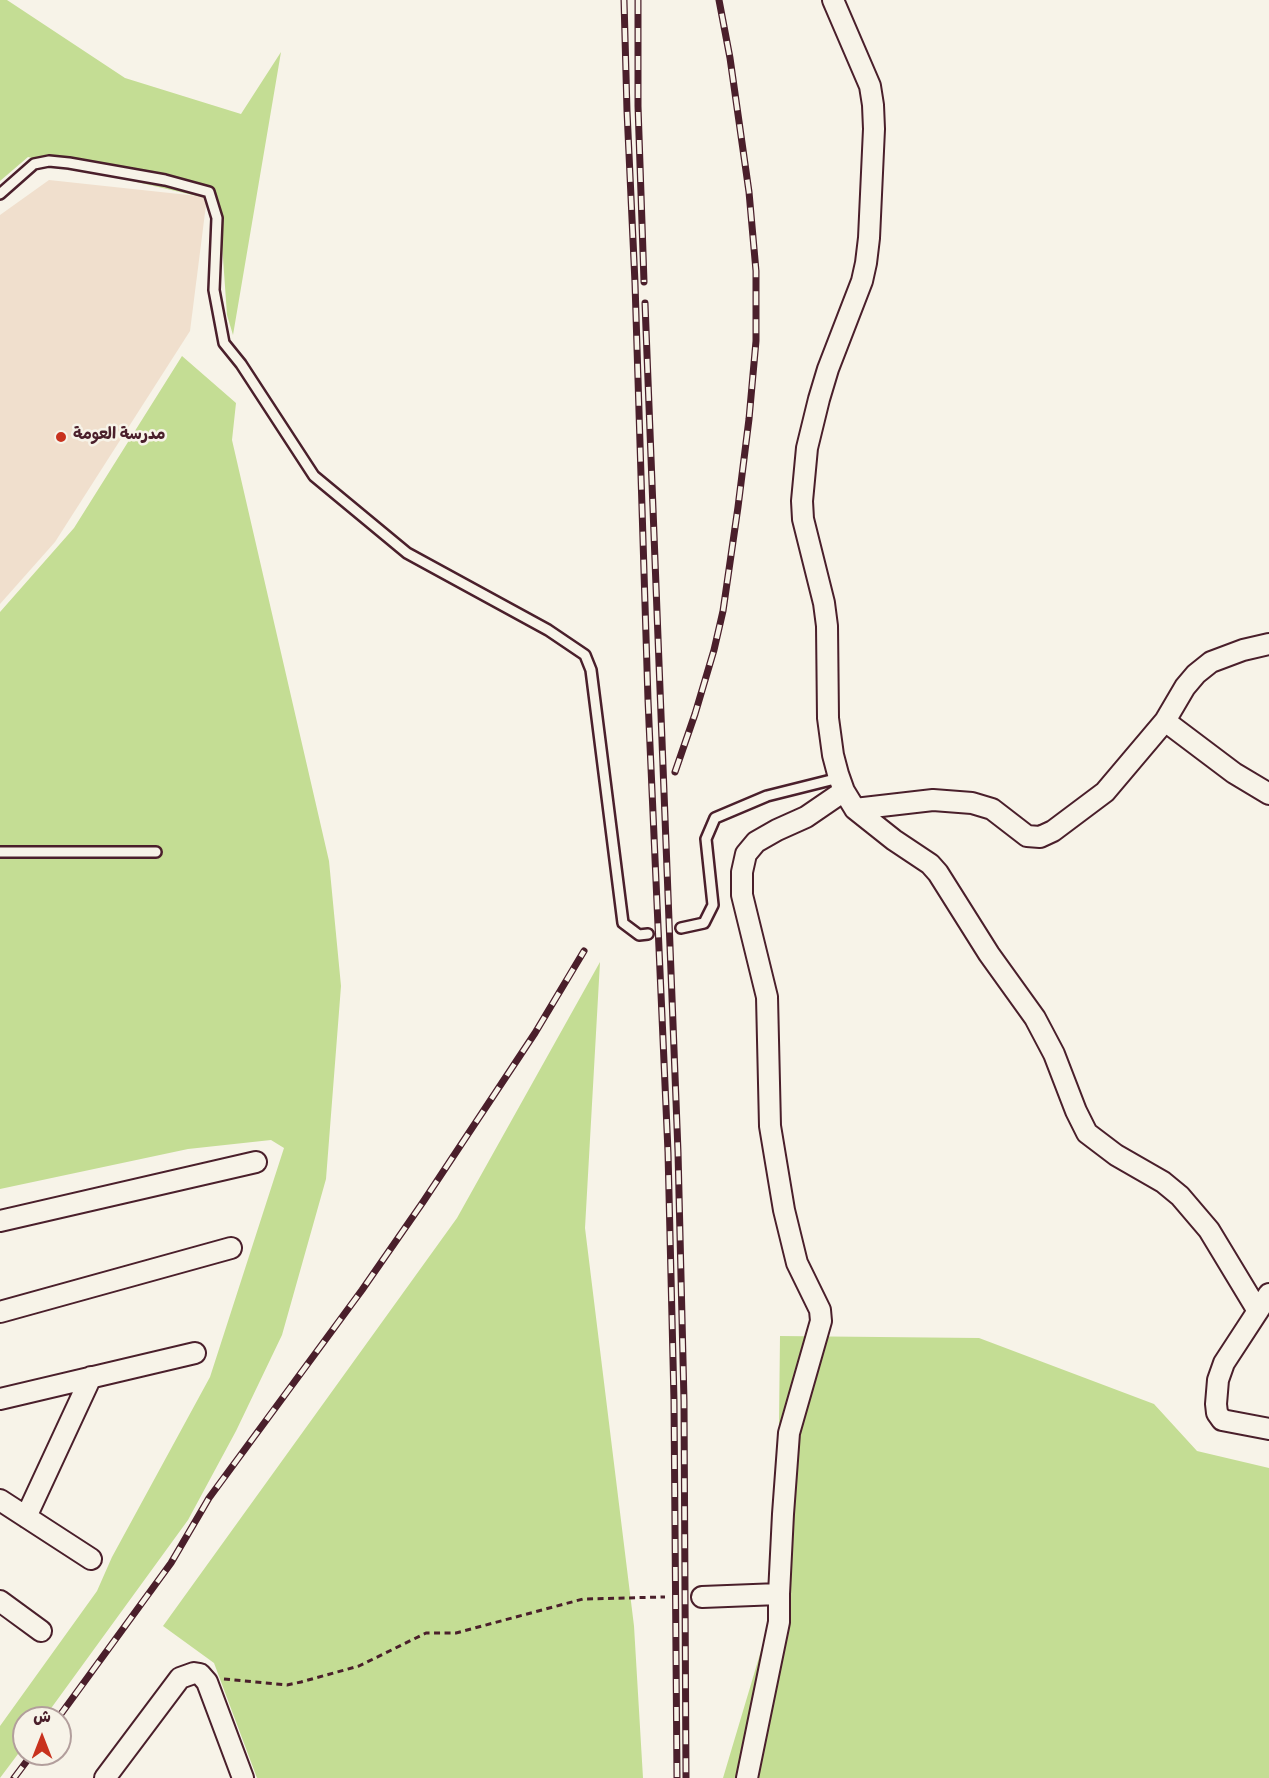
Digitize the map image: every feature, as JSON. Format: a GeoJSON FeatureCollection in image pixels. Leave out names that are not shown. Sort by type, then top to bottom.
{"type":"FeatureCollection","features":[{"type":"Feature","properties":{"kind":"street"},"geometry":{"type":"LineString","coordinates":[[833,0],[870,86],[874,129],[866,263],[862,281],[828,369],[819,399],[807,448],[802,501],[803,519],[825,603],[828,718],[833,755],[842,785],[855,809],[894,840],[930,864],[938,873],[989,954],[1035,1018],[1054,1053],[1087,1133],[1116,1155],[1163,1182],[1180,1196],[1209,1230],[1258,1311]]}},
{"type":"Feature","properties":{"kind":"street"},"geometry":{"type":"LineString","coordinates":[[855,809],[933,801],[972,803],[992,809],[1027,836],[1040,837],[1053,831],[1105,792],[1165,721],[1185,687],[1196,674],[1211,662],[1243,650],[1269,644]]}},
{"type":"Feature","properties":{"kind":"street"},"geometry":{"type":"LineString","coordinates":[[1165,721],[1234,773],[1269,794]]}},
{"type":"Feature","properties":{"kind":"street"},"geometry":{"type":"LineString","coordinates":[[747,1778],[779,1622],[789,1433],[820,1321],[820,1310],[797,1263],[784,1210],[770,1126],[767,997],[742,896],[742,872],[746,854],[756,842],[806,817],[842,785]]}},
{"type":"Feature","properties":{"kind":"street"},"geometry":{"type":"LineString","coordinates":[[0,1221],[256,1162]]}},
{"type":"Feature","properties":{"kind":"street"},"geometry":{"type":"LineString","coordinates":[[0,1312],[231,1248]]}},
{"type":"Feature","properties":{"kind":"street"},"geometry":{"type":"LineString","coordinates":[[1269,1294],[1220,1371],[1217,1413],[1222,1420],[1269,1428]]}},
{"type":"Feature","properties":{"kind":"street"},"geometry":{"type":"LineString","coordinates":[[0,1399],[195,1353]]}},
{"type":"Feature","properties":{"kind":"street"},"geometry":{"type":"LineString","coordinates":[[26,1517],[91,1377]]}},
{"type":"Feature","properties":{"kind":"street"},"geometry":{"type":"LineString","coordinates":[[0,1500],[91,1559]]}},
{"type":"Feature","properties":{"kind":"street"},"geometry":{"type":"LineString","coordinates":[[702,1597],[779,1594]]}},
{"type":"Feature","properties":{"kind":"street"},"geometry":{"type":"LineString","coordinates":[[0,1601],[41,1631]]}},
{"type":"Feature","properties":{"kind":"street"},"geometry":{"type":"LineString","coordinates":[[105,1778],[180,1678],[194,1674],[200,1674],[207,1682],[243,1778]]}},
{"type":"Feature","properties":{"kind":"lane"},"geometry":{"type":"LineString","coordinates":[[0,194],[34,164],[49,161],[165,180],[209,192],[217,218],[214,290],[224,343],[314,476],[407,553],[548,630],[585,655],[591,670],[623,923],[639,935],[648,934]]}},
{"type":"Feature","properties":{"kind":"lane"},"geometry":{"type":"LineString","coordinates":[[681,928],[704,923],[713,906],[706,839],[715,818],[767,796],[842,785]]}},
{"type":"Feature","properties":{"kind":"lane"},"geometry":{"type":"LineString","coordinates":[[0,852],[156,852]]}},
{"type":"Feature","properties":{"kind":"path"},"geometry":{"type":"LineString","coordinates":[[204,1678],[287,1685],[359,1666],[426,1633],[456,1633],[584,1599],[665,1597]]}},
{"type":"Feature","properties":{"kind":"shaded area","name":"مدرسة العومة"},"geometry":{"type":"Polygon","coordinates":[[[49,180],[207,197],[190,331],[55,542],[0,604],[0,215],[49,180]]]}},
{"type":"Feature","properties":{"kind":"green space"},"geometry":{"type":"Polygon","coordinates":[[[0,0],[7,0],[125,78],[241,114],[281,52],[233,335],[227,315],[219,201],[28,157],[0,181],[0,0]]]}},
{"type":"Feature","properties":{"kind":"green space"},"geometry":{"type":"Polygon","coordinates":[[[182,356],[236,403],[232,440],[329,861],[341,986],[326,1179],[282,1335],[236,1431],[188,1520],[53,1706],[14,1706],[97,1591],[112,1557],[210,1377],[284,1148],[271,1140],[188,1149],[0,1189],[0,612],[74,528],[182,356]]]}},
{"type":"Feature","properties":{"kind":"green space"},"geometry":{"type":"Polygon","coordinates":[[[600,962],[585,1228],[634,1626],[643,1778],[257,1778],[214,1663],[163,1626],[457,1218],[600,962]]]}},
{"type":"Feature","properties":{"kind":"green space"},"geometry":{"type":"Polygon","coordinates":[[[780,1336],[979,1338],[1154,1404],[1197,1451],[1269,1468],[1269,1778],[723,1778],[777,1597],[780,1336]]]}},
{"type":"Feature","properties":{"kind":"green space"},"geometry":{"type":"Polygon","coordinates":[[[12,1709],[12,1762],[0,1778],[0,1726],[12,1709]]]}},
{"type":"Feature","properties":{"kind":"railway"},"geometry":{"type":"LineString","coordinates":[[624,0],[648,700],[668,1152],[674,1401],[677,1778]]}},
{"type":"Feature","properties":{"kind":"railway"},"geometry":{"type":"LineString","coordinates":[[638,0],[638,106],[644,282]]}},
{"type":"Feature","properties":{"kind":"railway"},"geometry":{"type":"LineString","coordinates":[[675,772],[695,714],[723,611],[749,419],[756,341],[756,271],[749,192],[730,58],[719,0]]}},
{"type":"Feature","properties":{"kind":"railway"},"geometry":{"type":"LineString","coordinates":[[645,303],[678,1152],[684,1401],[686,1778]]}},
{"type":"Feature","properties":{"kind":"railway"},"geometry":{"type":"LineString","coordinates":[[67,1706],[171,1563],[209,1498],[362,1290],[423,1202],[535,1033],[584,951]]}},
{"type":"Feature","properties":{"kind":"railway"},"geometry":{"type":"LineString","coordinates":[[14,1778],[23,1766]]}},
{"type":"Feature","properties":{"kind":"place","name":"مدرسة العومة"},"geometry":{"type":"Point","coordinates":[61,437]}}]}
